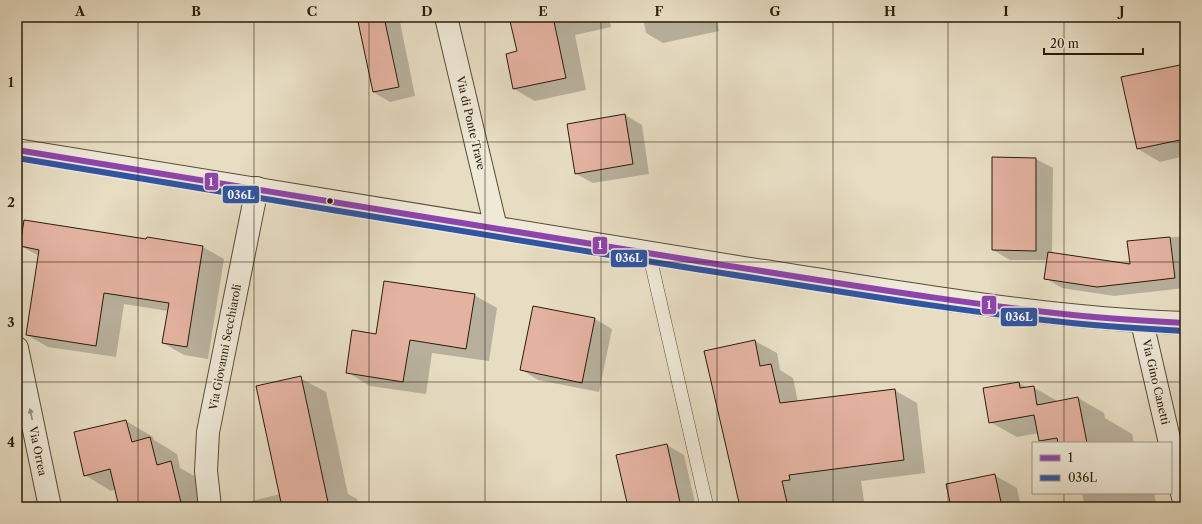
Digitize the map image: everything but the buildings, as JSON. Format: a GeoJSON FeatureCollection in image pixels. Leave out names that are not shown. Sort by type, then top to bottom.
{"type":"FeatureCollection","features":[{"type":"Feature","properties":{"kind":"street","name":"Via di Ponte Trave"},"geometry":{"type":"LineString","coordinates":[[446,17],[496,228]]}},
{"type":"Feature","properties":{"kind":"street"},"geometry":{"type":"LineString","coordinates":[[17,150],[649,253],[1011,309],[1142,322],[1185,323]]}},
{"type":"Feature","properties":{"kind":"street","name":"Via Giovanni Secchiaroli"},"geometry":{"type":"LineString","coordinates":[[210,507],[206,471],[208,432],[257,188]]}},
{"type":"Feature","properties":{"kind":"street","name":"Via Gino Canetti"},"geometry":{"type":"LineString","coordinates":[[1142,322],[1170,442]]}},
{"type":"Feature","properties":{"kind":"street","name":"Via Orrea"},"geometry":{"type":"LineString","coordinates":[[17,348],[50,507]]}},
{"type":"Feature","properties":{"kind":"street"},"geometry":{"type":"LineString","coordinates":[[1172,450],[1185,506]]}},
{"type":"Feature","properties":{"kind":"lane"},"geometry":{"type":"LineString","coordinates":[[649,253],[707,507]]}},
{"type":"Feature","properties":{"kind":"transit line","name":"1"},"geometry":{"type":"LineString","coordinates":[[17,150],[612,247],[932,297],[1073,315],[1185,323]]}},
{"type":"Feature","properties":{"kind":"transit line","name":"036L"},"geometry":{"type":"LineString","coordinates":[[17,158],[611,255],[931,305],[1072,323],[1185,331]]}}]}
